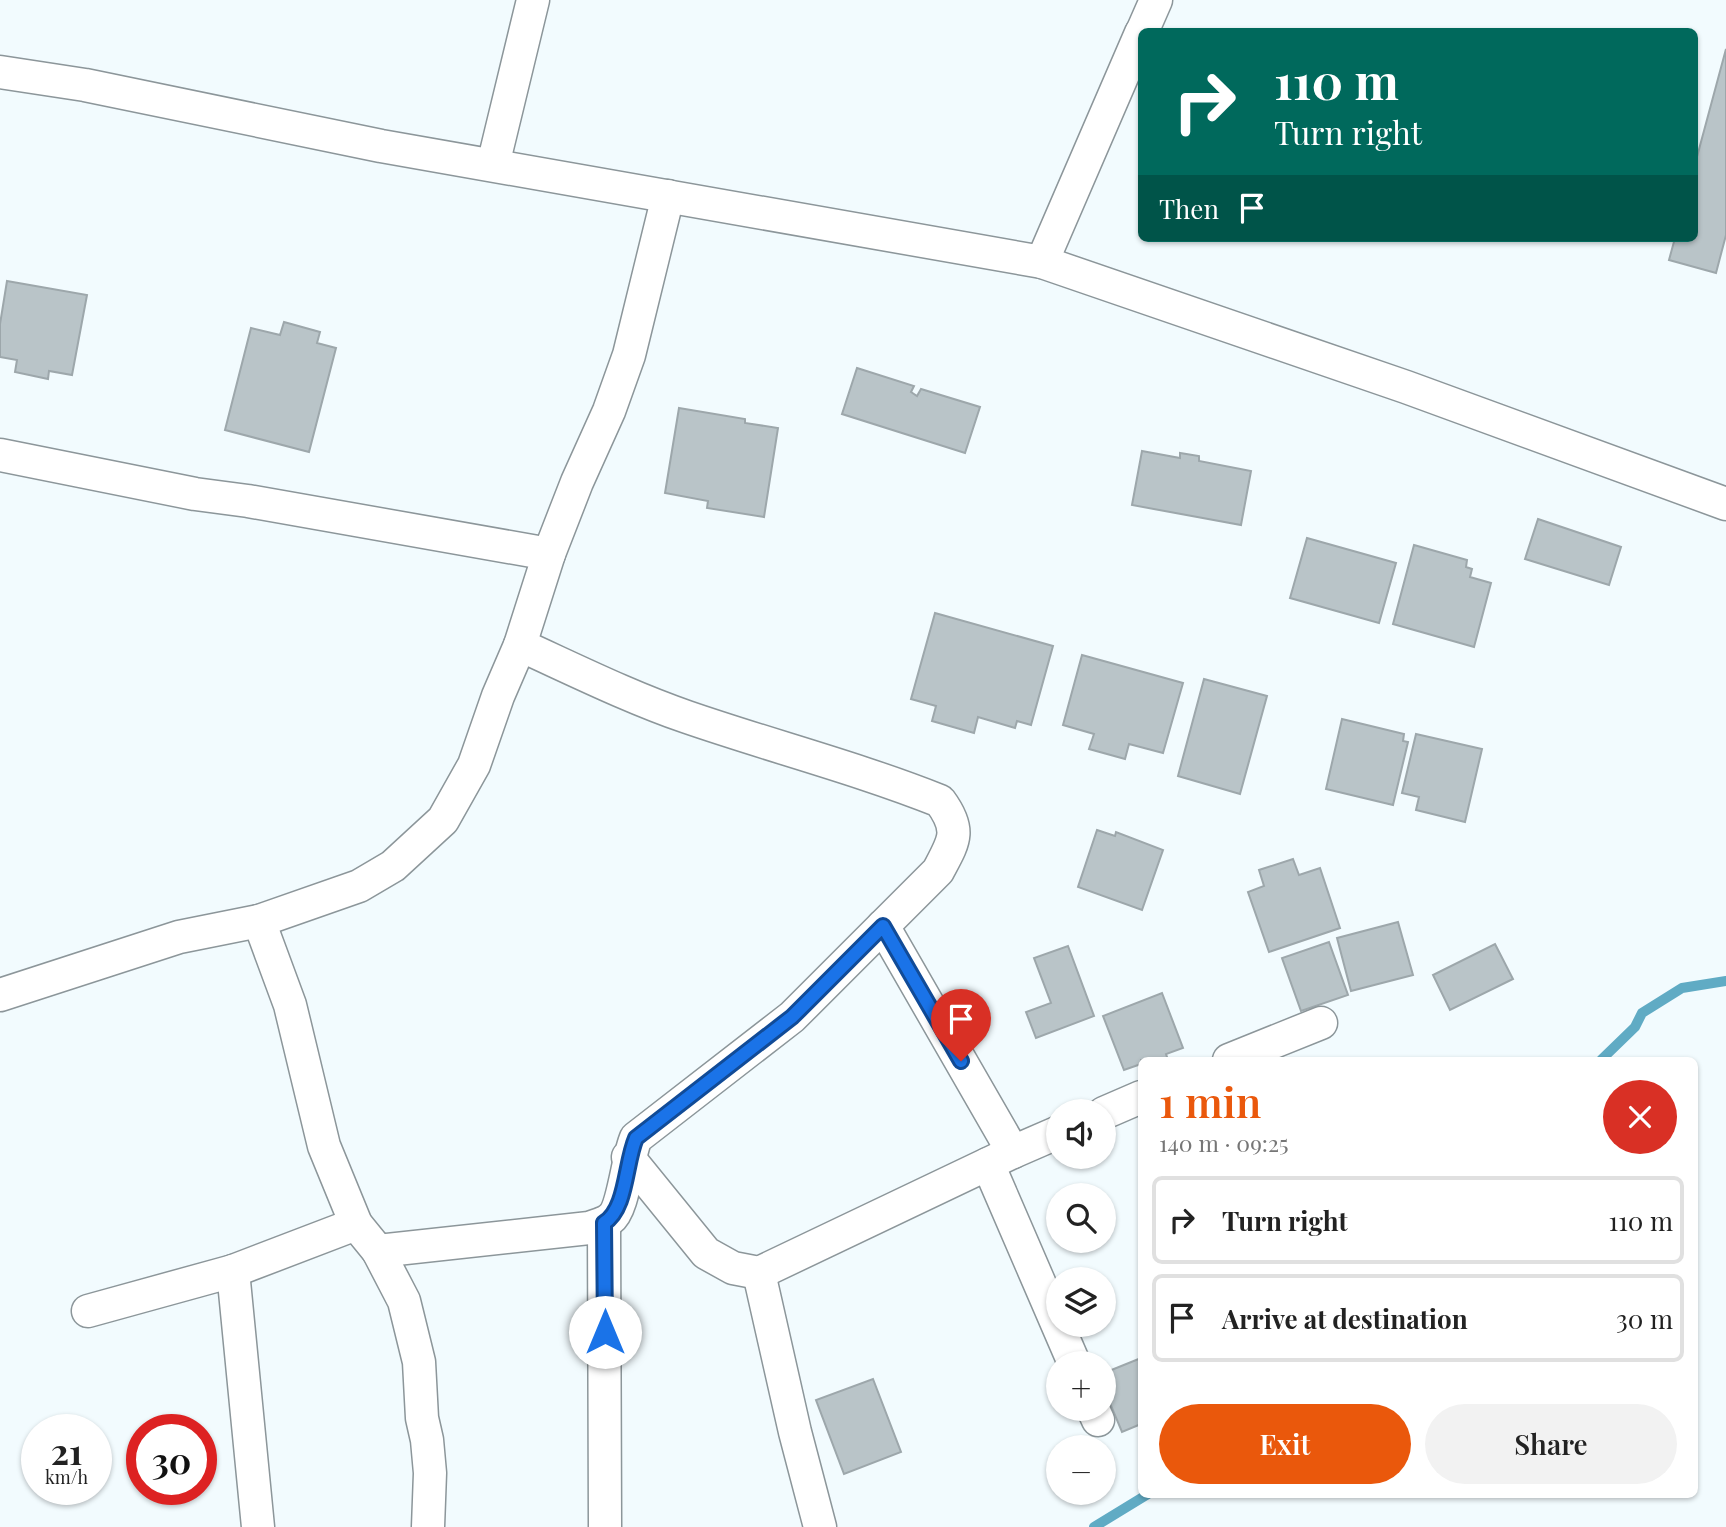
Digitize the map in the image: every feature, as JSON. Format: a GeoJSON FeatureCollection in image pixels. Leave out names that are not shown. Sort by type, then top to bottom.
{"type":"FeatureCollection","features":[{"type":"Feature","properties":{"kind":"street"},"geometry":{"type":"LineString","coordinates":[[493,165],[533,0]]}},
{"type":"Feature","properties":{"kind":"street"},"geometry":{"type":"LineString","coordinates":[[1143,28],[1156,0]]}},
{"type":"Feature","properties":{"kind":"street"},"geometry":{"type":"LineString","coordinates":[[1042,262],[1138,39]]}},
{"type":"Feature","properties":{"kind":"street"},"geometry":{"type":"LineString","coordinates":[[0,72],[85,85],[381,146],[1042,262],[1406,387],[1726,504]]}},
{"type":"Feature","properties":{"kind":"street"},"geometry":{"type":"LineString","coordinates":[[0,995],[179,937],[259,921],[359,886],[394,866],[443,820],[474,765],[498,696],[520,645],[549,554],[609,411],[629,355],[668,196]]}},
{"type":"Feature","properties":{"kind":"street"},"geometry":{"type":"LineString","coordinates":[[0,455],[195,494],[549,554]]}},
{"type":"Feature","properties":{"kind":"street"},"geometry":{"type":"LineString","coordinates":[[378,1251],[589,1228],[613,1218],[619,1207],[628,1157],[636,1138],[792,1017],[938,871],[953,843],[953,819],[940,802],[783,746],[687,717],[619,691],[520,645]]}},
{"type":"Feature","properties":{"kind":"street"},"geometry":{"type":"LineString","coordinates":[[259,921],[290,1005],[324,1146],[356,1224],[378,1251],[404,1301],[419,1362],[422,1418],[430,1473],[428,1527]]}},
{"type":"Feature","properties":{"kind":"street"},"geometry":{"type":"LineString","coordinates":[[883,926],[1000,1158],[1070,1351]]}},
{"type":"Feature","properties":{"kind":"street"},"geometry":{"type":"LineString","coordinates":[[1236,1057],[1321,1023]]}},
{"type":"Feature","properties":{"kind":"street"},"geometry":{"type":"LineString","coordinates":[[1116,1108],[1138,1098]]}},
{"type":"Feature","properties":{"kind":"street"},"geometry":{"type":"LineString","coordinates":[[628,1157],[706,1253],[733,1268],[759,1273],[1046,1138]]}},
{"type":"Feature","properties":{"kind":"street"},"geometry":{"type":"LineString","coordinates":[[604,1223],[605,1527]]}},
{"type":"Feature","properties":{"kind":"street"},"geometry":{"type":"LineString","coordinates":[[88,1311],[233,1271],[356,1224]]}},
{"type":"Feature","properties":{"kind":"street"},"geometry":{"type":"LineString","coordinates":[[233,1271],[258,1527]]}},
{"type":"Feature","properties":{"kind":"street"},"geometry":{"type":"LineString","coordinates":[[759,1273],[794,1432],[820,1527]]}},
{"type":"Feature","properties":{"kind":"building"},"geometry":{"type":"Polygon","coordinates":[[[1726,49],[1726,235],[1716,273],[1669,260],[1674,242],[1698,242],[1698,153],[1726,49]]]}},
{"type":"Feature","properties":{"kind":"building"},"geometry":{"type":"Polygon","coordinates":[[[7,281],[87,295],[72,375],[49,371],[48,379],[15,372],[17,360],[0,357],[0,324],[7,281]]]}},
{"type":"Feature","properties":{"kind":"building"},"geometry":{"type":"Polygon","coordinates":[[[284,322],[320,332],[317,343],[336,348],[309,452],[225,430],[251,328],[280,335],[284,322]]]}},
{"type":"Feature","properties":{"kind":"building"},"geometry":{"type":"Polygon","coordinates":[[[857,368],[914,386],[911,392],[917,396],[921,389],[980,407],[965,453],[842,414],[857,368]]]}},
{"type":"Feature","properties":{"kind":"building"},"geometry":{"type":"Polygon","coordinates":[[[679,408],[745,419],[745,423],[778,428],[764,517],[707,508],[708,501],[665,493],[679,408]]]}},
{"type":"Feature","properties":{"kind":"building"},"geometry":{"type":"Polygon","coordinates":[[[1142,451],[1180,458],[1180,453],[1199,456],[1199,461],[1251,471],[1241,525],[1132,505],[1142,451]]]}},
{"type":"Feature","properties":{"kind":"building"},"geometry":{"type":"Polygon","coordinates":[[[1538,519],[1621,547],[1609,585],[1525,559],[1538,519]]]}},
{"type":"Feature","properties":{"kind":"building"},"geometry":{"type":"Polygon","coordinates":[[[1307,538],[1396,563],[1379,623],[1290,598],[1307,538]]]}},
{"type":"Feature","properties":{"kind":"building"},"geometry":{"type":"Polygon","coordinates":[[[1414,545],[1467,560],[1466,567],[1472,569],[1470,577],[1491,583],[1474,647],[1393,624],[1414,545]]]}},
{"type":"Feature","properties":{"kind":"building"},"geometry":{"type":"Polygon","coordinates":[[[935,613],[1053,646],[1031,725],[1017,721],[1015,728],[978,717],[974,733],[932,721],[936,706],[911,699],[935,613]]]}},
{"type":"Feature","properties":{"kind":"building"},"geometry":{"type":"Polygon","coordinates":[[[1082,655],[1183,683],[1163,753],[1129,744],[1125,759],[1089,749],[1094,734],[1063,725],[1082,655]]]}},
{"type":"Feature","properties":{"kind":"building"},"geometry":{"type":"Polygon","coordinates":[[[1204,679],[1267,696],[1240,794],[1178,776],[1204,679]]]}},
{"type":"Feature","properties":{"kind":"building"},"geometry":{"type":"Polygon","coordinates":[[[1342,719],[1404,734],[1403,741],[1408,742],[1393,805],[1326,789],[1342,719]]]}},
{"type":"Feature","properties":{"kind":"building"},"geometry":{"type":"Polygon","coordinates":[[[1416,734],[1482,749],[1465,822],[1416,810],[1419,797],[1402,793],[1416,734]]]}},
{"type":"Feature","properties":{"kind":"building"},"geometry":{"type":"Polygon","coordinates":[[[1097,830],[1115,836],[1116,832],[1163,850],[1142,910],[1078,887],[1097,830]]]}},
{"type":"Feature","properties":{"kind":"building"},"geometry":{"type":"Polygon","coordinates":[[[1293,859],[1299,875],[1320,868],[1340,928],[1269,952],[1248,892],[1264,886],[1259,870],[1293,859]]]}},
{"type":"Feature","properties":{"kind":"building"},"geometry":{"type":"Polygon","coordinates":[[[1398,922],[1413,975],[1351,991],[1337,938],[1398,922]]]}},
{"type":"Feature","properties":{"kind":"building"},"geometry":{"type":"Polygon","coordinates":[[[1329,942],[1348,995],[1301,1011],[1282,958],[1329,942]]]}},
{"type":"Feature","properties":{"kind":"building"},"geometry":{"type":"Polygon","coordinates":[[[1495,944],[1513,979],[1450,1010],[1433,975],[1495,944]]]}},
{"type":"Feature","properties":{"kind":"building"},"geometry":{"type":"Polygon","coordinates":[[[1068,946],[1094,1016],[1036,1038],[1026,1012],[1051,1003],[1034,958],[1068,946]]]}},
{"type":"Feature","properties":{"kind":"building"},"geometry":{"type":"Polygon","coordinates":[[[1162,993],[1183,1048],[1166,1054],[1167,1057],[1138,1057],[1138,1065],[1124,1070],[1103,1016],[1162,993]]]}},
{"type":"Feature","properties":{"kind":"building"},"geometry":{"type":"Polygon","coordinates":[[[1138,1359],[1138,1425],[1122,1432],[1116,1418],[1116,1368],[1138,1359]]]}},
{"type":"Feature","properties":{"kind":"building"},"geometry":{"type":"Polygon","coordinates":[[[873,1379],[901,1452],[844,1474],[816,1400],[873,1379]]]}},
{"type":"Feature","properties":{"kind":"waterway"},"geometry":{"type":"LineString","coordinates":[[1604,1057],[1635,1027],[1642,1013],[1682,988],[1726,981]]}},
{"type":"Feature","properties":{"kind":"waterway"},"geometry":{"type":"LineString","coordinates":[[1094,1527],[1141,1498]]}},
{"type":"Feature","properties":{"kind":"route"},"geometry":{"type":"LineString","coordinates":[[605,1332],[604,1223],[613,1218],[619,1207],[628,1157],[636,1138],[792,1017],[883,926],[961,1061]]}}]}
